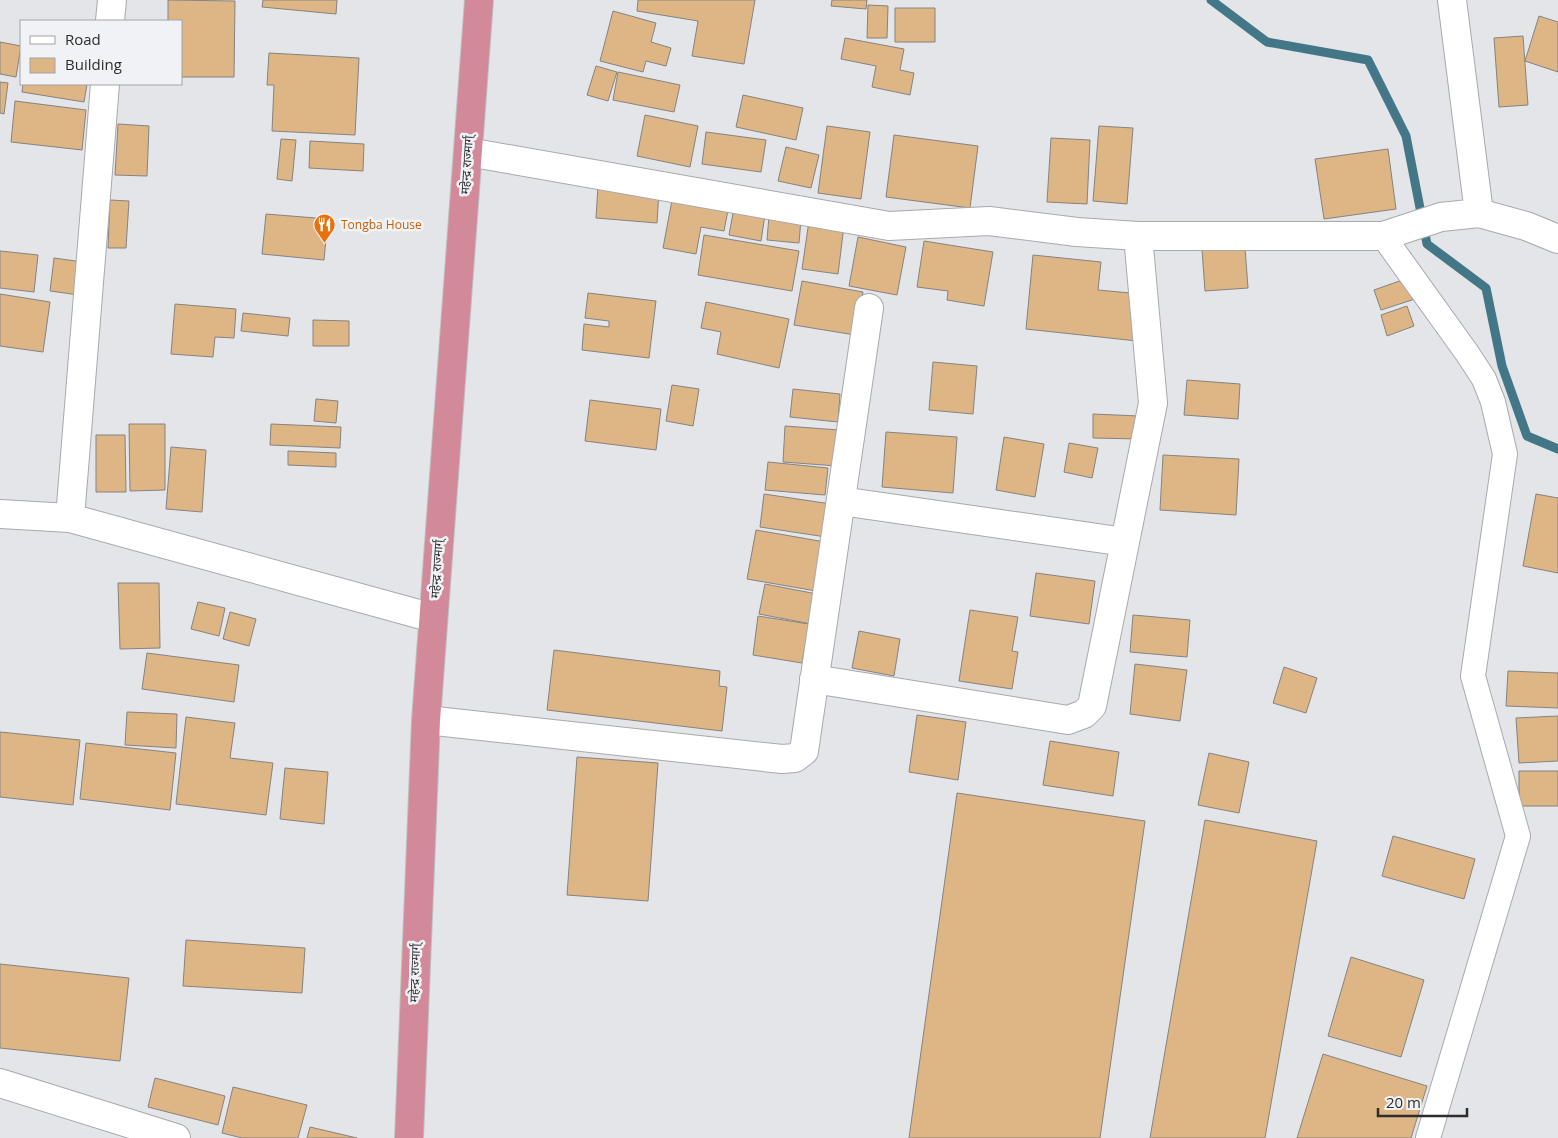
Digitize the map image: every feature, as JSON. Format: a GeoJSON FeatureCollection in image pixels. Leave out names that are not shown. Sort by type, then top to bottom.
{"type":"FeatureCollection","features":[{"type":"Feature","properties":{"kind":"highway","name":"महेन्द्र राज्मार्ग्"},"geometry":{"type":"LineString","coordinates":[[409,1138],[426,720],[479,0]]}},
{"type":"Feature","properties":{"kind":"street"},"geometry":{"type":"LineString","coordinates":[[110,20],[112,0]]}},
{"type":"Feature","properties":{"kind":"street"},"geometry":{"type":"LineString","coordinates":[[1452,0],[1479,213]]}},
{"type":"Feature","properties":{"kind":"street"},"geometry":{"type":"LineString","coordinates":[[70,518],[105,85]]}},
{"type":"Feature","properties":{"kind":"street"},"geometry":{"type":"LineString","coordinates":[[468,152],[889,226],[989,221],[1077,232],[1138,236],[1391,234],[1440,217],[1479,213],[1526,226],[1558,239]]}},
{"type":"Feature","properties":{"kind":"street"},"geometry":{"type":"LineString","coordinates":[[1391,234],[1484,380],[1493,402],[1505,454],[1473,676],[1518,836],[1428,1138]]}},
{"type":"Feature","properties":{"kind":"street"},"geometry":{"type":"LineString","coordinates":[[814,679],[1068,720],[1084,714],[1092,706],[1153,403],[1138,236]]}},
{"type":"Feature","properties":{"kind":"street"},"geometry":{"type":"LineString","coordinates":[[426,720],[772,758],[795,758],[804,751],[869,308]]}},
{"type":"Feature","properties":{"kind":"street"},"geometry":{"type":"LineString","coordinates":[[841,501],[1125,542]]}},
{"type":"Feature","properties":{"kind":"street"},"geometry":{"type":"LineString","coordinates":[[0,514],[70,518],[433,618]]}},
{"type":"Feature","properties":{"kind":"street"},"geometry":{"type":"LineString","coordinates":[[0,1083],[176,1138]]}},
{"type":"Feature","properties":{"kind":"building"},"geometry":{"type":"Polygon","coordinates":[[[168,0],[235,1],[234,77],[182,77],[182,20],[168,20],[168,0]]]}},
{"type":"Feature","properties":{"kind":"building"},"geometry":{"type":"Polygon","coordinates":[[[263,0],[337,0],[336,14],[262,7],[263,0]]]}},
{"type":"Feature","properties":{"kind":"building"},"geometry":{"type":"Polygon","coordinates":[[[638,0],[755,0],[744,64],[692,56],[698,21],[637,11],[638,0]]]}},
{"type":"Feature","properties":{"kind":"building"},"geometry":{"type":"Polygon","coordinates":[[[832,0],[867,0],[866,9],[831,6],[832,0]]]}},
{"type":"Feature","properties":{"kind":"building"},"geometry":{"type":"Polygon","coordinates":[[[868,5],[888,6],[887,38],[867,38],[868,5]]]}},
{"type":"Feature","properties":{"kind":"building"},"geometry":{"type":"Polygon","coordinates":[[[895,8],[935,8],[935,42],[895,42],[895,8]]]}},
{"type":"Feature","properties":{"kind":"building"},"geometry":{"type":"Polygon","coordinates":[[[613,11],[656,23],[651,42],[671,48],[666,66],[646,61],[643,72],[600,61],[613,11]]]}},
{"type":"Feature","properties":{"kind":"building"},"geometry":{"type":"Polygon","coordinates":[[[1539,16],[1558,22],[1558,72],[1525,61],[1539,16]]]}},
{"type":"Feature","properties":{"kind":"building"},"geometry":{"type":"Polygon","coordinates":[[[1523,36],[1528,105],[1499,107],[1494,38],[1523,36]]]}},
{"type":"Feature","properties":{"kind":"building"},"geometry":{"type":"Polygon","coordinates":[[[845,38],[904,49],[900,70],[914,73],[910,95],[872,87],[876,66],[841,59],[845,38]]]}},
{"type":"Feature","properties":{"kind":"building"},"geometry":{"type":"Polygon","coordinates":[[[0,42],[20,46],[16,77],[0,74],[0,42]]]}},
{"type":"Feature","properties":{"kind":"building"},"geometry":{"type":"Polygon","coordinates":[[[269,53],[359,58],[355,135],[272,131],[274,85],[267,85],[269,53]]]}},
{"type":"Feature","properties":{"kind":"building"},"geometry":{"type":"Polygon","coordinates":[[[596,66],[617,72],[608,101],[587,95],[596,66]]]}},
{"type":"Feature","properties":{"kind":"building"},"geometry":{"type":"Polygon","coordinates":[[[618,72],[680,85],[674,112],[613,100],[618,72]]]}},
{"type":"Feature","properties":{"kind":"building"},"geometry":{"type":"Polygon","coordinates":[[[0,82],[8,83],[4,114],[0,113],[0,82]]]}},
{"type":"Feature","properties":{"kind":"building"},"geometry":{"type":"Polygon","coordinates":[[[23,85],[87,85],[84,102],[22,92],[23,85]]]}},
{"type":"Feature","properties":{"kind":"building"},"geometry":{"type":"Polygon","coordinates":[[[743,95],[803,108],[796,140],[736,127],[743,95]]]}},
{"type":"Feature","properties":{"kind":"building"},"geometry":{"type":"Polygon","coordinates":[[[15,101],[86,110],[82,150],[11,142],[15,101]]]}},
{"type":"Feature","properties":{"kind":"building"},"geometry":{"type":"Polygon","coordinates":[[[645,115],[698,126],[690,167],[637,156],[645,115]]]}},
{"type":"Feature","properties":{"kind":"building"},"geometry":{"type":"Polygon","coordinates":[[[118,124],[149,126],[147,176],[115,175],[118,124]]]}},
{"type":"Feature","properties":{"kind":"building"},"geometry":{"type":"Polygon","coordinates":[[[827,126],[870,132],[861,199],[818,193],[827,126]]]}},
{"type":"Feature","properties":{"kind":"building"},"geometry":{"type":"Polygon","coordinates":[[[1099,126],[1133,128],[1127,204],[1093,201],[1099,126]]]}},
{"type":"Feature","properties":{"kind":"building"},"geometry":{"type":"Polygon","coordinates":[[[706,132],[766,140],[761,172],[702,164],[706,132]]]}},
{"type":"Feature","properties":{"kind":"building"},"geometry":{"type":"Polygon","coordinates":[[[894,135],[978,146],[970,208],[886,197],[894,135]]]}},
{"type":"Feature","properties":{"kind":"building"},"geometry":{"type":"Polygon","coordinates":[[[1051,138],[1090,140],[1087,204],[1047,202],[1051,138]]]}},
{"type":"Feature","properties":{"kind":"building"},"geometry":{"type":"Polygon","coordinates":[[[281,139],[296,140],[292,181],[277,179],[281,139]]]}},
{"type":"Feature","properties":{"kind":"building"},"geometry":{"type":"Polygon","coordinates":[[[310,141],[364,144],[363,171],[309,168],[310,141]]]}},
{"type":"Feature","properties":{"kind":"building"},"geometry":{"type":"Polygon","coordinates":[[[786,147],[819,155],[811,188],[778,181],[786,147]]]}},
{"type":"Feature","properties":{"kind":"building"},"geometry":{"type":"Polygon","coordinates":[[[1388,149],[1396,209],[1324,219],[1315,159],[1388,149]]]}},
{"type":"Feature","properties":{"kind":"building"},"geometry":{"type":"Polygon","coordinates":[[[598,186],[659,191],[657,223],[596,218],[598,186]]]}},
{"type":"Feature","properties":{"kind":"building"},"geometry":{"type":"Polygon","coordinates":[[[673,195],[729,205],[724,231],[701,227],[696,254],[663,248],[673,195]]]}},
{"type":"Feature","properties":{"kind":"building"},"geometry":{"type":"Polygon","coordinates":[[[110,200],[129,201],[126,248],[108,248],[110,200]]]}},
{"type":"Feature","properties":{"kind":"building"},"geometry":{"type":"Polygon","coordinates":[[[735,202],[766,208],[761,241],[729,235],[735,202]]]}},
{"type":"Feature","properties":{"kind":"building"},"geometry":{"type":"Polygon","coordinates":[[[266,214],[328,219],[324,260],[262,254],[266,214]]]}},
{"type":"Feature","properties":{"kind":"building"},"geometry":{"type":"Polygon","coordinates":[[[769,216],[801,219],[799,243],[767,240],[769,216]]]}},
{"type":"Feature","properties":{"kind":"building"},"geometry":{"type":"Polygon","coordinates":[[[809,221],[844,226],[838,274],[802,269],[809,221]]]}},
{"type":"Feature","properties":{"kind":"building"},"geometry":{"type":"Polygon","coordinates":[[[704,235],[799,251],[792,291],[698,275],[704,235]]]}},
{"type":"Feature","properties":{"kind":"building"},"geometry":{"type":"Polygon","coordinates":[[[858,237],[906,247],[897,295],[849,286],[858,237]]]}},
{"type":"Feature","properties":{"kind":"building"},"geometry":{"type":"Polygon","coordinates":[[[924,241],[993,252],[984,306],[947,300],[948,291],[917,287],[924,241]]]}},
{"type":"Feature","properties":{"kind":"building"},"geometry":{"type":"Polygon","coordinates":[[[1245,247],[1248,288],[1205,291],[1202,250],[1245,247]]]}},
{"type":"Feature","properties":{"kind":"building"},"geometry":{"type":"Polygon","coordinates":[[[0,251],[38,255],[34,292],[0,288],[0,251]]]}},
{"type":"Feature","properties":{"kind":"building"},"geometry":{"type":"Polygon","coordinates":[[[1033,255],[1101,262],[1098,290],[1141,294],[1137,341],[1026,329],[1033,255]]]}},
{"type":"Feature","properties":{"kind":"building"},"geometry":{"type":"Polygon","coordinates":[[[54,258],[83,262],[79,295],[50,291],[54,258]]]}},
{"type":"Feature","properties":{"kind":"building"},"geometry":{"type":"Polygon","coordinates":[[[1408,278],[1415,299],[1381,310],[1374,290],[1408,278]]]}},
{"type":"Feature","properties":{"kind":"building"},"geometry":{"type":"Polygon","coordinates":[[[802,281],[863,292],[855,335],[794,325],[802,281]]]}},
{"type":"Feature","properties":{"kind":"building"},"geometry":{"type":"Polygon","coordinates":[[[588,293],[656,301],[649,358],[582,350],[584,324],[609,327],[609,321],[585,318],[588,293]]]}},
{"type":"Feature","properties":{"kind":"building"},"geometry":{"type":"Polygon","coordinates":[[[0,294],[50,302],[43,352],[0,346],[0,294]]]}},
{"type":"Feature","properties":{"kind":"building"},"geometry":{"type":"Polygon","coordinates":[[[706,302],[789,319],[779,368],[717,354],[721,332],[701,328],[706,302]]]}},
{"type":"Feature","properties":{"kind":"building"},"geometry":{"type":"Polygon","coordinates":[[[175,304],[236,309],[234,338],[215,337],[213,357],[171,354],[175,304]]]}},
{"type":"Feature","properties":{"kind":"building"},"geometry":{"type":"Polygon","coordinates":[[[1407,306],[1414,326],[1387,336],[1381,315],[1407,306]]]}},
{"type":"Feature","properties":{"kind":"building"},"geometry":{"type":"Polygon","coordinates":[[[243,313],[290,318],[288,336],[241,331],[243,313]]]}},
{"type":"Feature","properties":{"kind":"building"},"geometry":{"type":"Polygon","coordinates":[[[313,320],[349,321],[349,346],[313,346],[313,320]]]}},
{"type":"Feature","properties":{"kind":"building"},"geometry":{"type":"Polygon","coordinates":[[[933,362],[977,366],[973,414],[929,410],[933,362]]]}},
{"type":"Feature","properties":{"kind":"building"},"geometry":{"type":"Polygon","coordinates":[[[1187,380],[1240,384],[1238,419],[1184,415],[1187,380]]]}},
{"type":"Feature","properties":{"kind":"building"},"geometry":{"type":"Polygon","coordinates":[[[672,385],[699,389],[693,426],[666,421],[672,385]]]}},
{"type":"Feature","properties":{"kind":"building"},"geometry":{"type":"Polygon","coordinates":[[[793,389],[840,394],[838,422],[790,417],[793,389]]]}},
{"type":"Feature","properties":{"kind":"building"},"geometry":{"type":"Polygon","coordinates":[[[316,399],[338,401],[336,423],[314,421],[316,399]]]}},
{"type":"Feature","properties":{"kind":"building"},"geometry":{"type":"Polygon","coordinates":[[[590,400],[661,409],[656,450],[585,441],[590,400]]]}},
{"type":"Feature","properties":{"kind":"building"},"geometry":{"type":"Polygon","coordinates":[[[1093,414],[1139,416],[1139,439],[1093,438],[1093,414]]]}},
{"type":"Feature","properties":{"kind":"building"},"geometry":{"type":"Polygon","coordinates":[[[129,424],[165,424],[165,490],[130,491],[129,424]]]}},
{"type":"Feature","properties":{"kind":"building"},"geometry":{"type":"Polygon","coordinates":[[[271,424],[341,427],[340,448],[270,445],[271,424]]]}},
{"type":"Feature","properties":{"kind":"building"},"geometry":{"type":"Polygon","coordinates":[[[785,426],[839,430],[837,466],[783,462],[785,426]]]}},
{"type":"Feature","properties":{"kind":"building"},"geometry":{"type":"Polygon","coordinates":[[[886,432],[957,437],[953,493],[882,487],[886,432]]]}},
{"type":"Feature","properties":{"kind":"building"},"geometry":{"type":"Polygon","coordinates":[[[96,435],[125,435],[126,492],[96,492],[96,435]]]}},
{"type":"Feature","properties":{"kind":"building"},"geometry":{"type":"Polygon","coordinates":[[[1004,437],[1044,444],[1035,497],[996,490],[1004,437]]]}},
{"type":"Feature","properties":{"kind":"building"},"geometry":{"type":"Polygon","coordinates":[[[1069,443],[1098,448],[1092,478],[1064,472],[1069,443]]]}},
{"type":"Feature","properties":{"kind":"building"},"geometry":{"type":"Polygon","coordinates":[[[171,447],[206,450],[202,512],[166,509],[171,447]]]}},
{"type":"Feature","properties":{"kind":"building"},"geometry":{"type":"Polygon","coordinates":[[[288,451],[336,453],[336,467],[288,465],[288,451]]]}},
{"type":"Feature","properties":{"kind":"building"},"geometry":{"type":"Polygon","coordinates":[[[1163,455],[1239,459],[1236,515],[1160,510],[1163,455]]]}},
{"type":"Feature","properties":{"kind":"building"},"geometry":{"type":"Polygon","coordinates":[[[768,462],[828,468],[825,495],[765,490],[768,462]]]}},
{"type":"Feature","properties":{"kind":"building"},"geometry":{"type":"Polygon","coordinates":[[[764,494],[831,504],[826,537],[760,527],[764,494]]]}},
{"type":"Feature","properties":{"kind":"building"},"geometry":{"type":"Polygon","coordinates":[[[1536,494],[1558,498],[1558,573],[1523,566],[1536,494]]]}},
{"type":"Feature","properties":{"kind":"building"},"geometry":{"type":"Polygon","coordinates":[[[756,530],[825,542],[816,591],[747,579],[756,530]]]}},
{"type":"Feature","properties":{"kind":"building"},"geometry":{"type":"Polygon","coordinates":[[[1036,573],[1095,581],[1089,624],[1030,616],[1036,573]]]}},
{"type":"Feature","properties":{"kind":"building"},"geometry":{"type":"Polygon","coordinates":[[[118,583],[159,583],[160,648],[120,649],[118,583]]]}},
{"type":"Feature","properties":{"kind":"building"},"geometry":{"type":"Polygon","coordinates":[[[765,584],[817,594],[811,624],[759,614],[765,584]]]}},
{"type":"Feature","properties":{"kind":"building"},"geometry":{"type":"Polygon","coordinates":[[[198,602],[225,608],[219,636],[191,629],[198,602]]]}},
{"type":"Feature","properties":{"kind":"building"},"geometry":{"type":"Polygon","coordinates":[[[970,610],[1018,617],[1012,651],[1018,652],[1012,689],[959,681],[970,610]]]}},
{"type":"Feature","properties":{"kind":"building"},"geometry":{"type":"Polygon","coordinates":[[[230,612],[256,619],[249,646],[223,639],[230,612]]]}},
{"type":"Feature","properties":{"kind":"building"},"geometry":{"type":"Polygon","coordinates":[[[1133,615],[1190,620],[1187,657],[1130,652],[1133,615]]]}},
{"type":"Feature","properties":{"kind":"building"},"geometry":{"type":"Polygon","coordinates":[[[758,616],[809,624],[802,663],[753,655],[758,616]]]}},
{"type":"Feature","properties":{"kind":"building"},"geometry":{"type":"Polygon","coordinates":[[[859,631],[900,639],[894,676],[852,668],[859,631]]]}},
{"type":"Feature","properties":{"kind":"building"},"geometry":{"type":"Polygon","coordinates":[[[554,650],[720,671],[719,686],[727,687],[722,731],[547,710],[554,650]]]}},
{"type":"Feature","properties":{"kind":"building"},"geometry":{"type":"Polygon","coordinates":[[[147,653],[239,665],[234,702],[142,689],[147,653]]]}},
{"type":"Feature","properties":{"kind":"building"},"geometry":{"type":"Polygon","coordinates":[[[1135,664],[1187,670],[1180,721],[1130,714],[1135,664]]]}},
{"type":"Feature","properties":{"kind":"building"},"geometry":{"type":"Polygon","coordinates":[[[1284,667],[1317,678],[1306,713],[1273,703],[1284,667]]]}},
{"type":"Feature","properties":{"kind":"building"},"geometry":{"type":"Polygon","coordinates":[[[1508,671],[1558,673],[1558,708],[1506,706],[1508,671]]]}},
{"type":"Feature","properties":{"kind":"building"},"geometry":{"type":"Polygon","coordinates":[[[127,712],[177,714],[176,748],[125,745],[127,712]]]}},
{"type":"Feature","properties":{"kind":"building"},"geometry":{"type":"Polygon","coordinates":[[[917,715],[966,722],[958,780],[909,772],[917,715]]]}},
{"type":"Feature","properties":{"kind":"building"},"geometry":{"type":"Polygon","coordinates":[[[1558,716],[1558,761],[1519,763],[1516,718],[1558,716]]]}},
{"type":"Feature","properties":{"kind":"building"},"geometry":{"type":"Polygon","coordinates":[[[186,717],[235,723],[230,758],[273,763],[266,815],[176,804],[186,717]]]}},
{"type":"Feature","properties":{"kind":"building"},"geometry":{"type":"Polygon","coordinates":[[[0,732],[80,740],[73,805],[0,797],[0,732]]]}},
{"type":"Feature","properties":{"kind":"building"},"geometry":{"type":"Polygon","coordinates":[[[1050,741],[1119,752],[1113,796],[1043,785],[1050,741]]]}},
{"type":"Feature","properties":{"kind":"building"},"geometry":{"type":"Polygon","coordinates":[[[86,743],[176,753],[170,810],[80,799],[86,743]]]}},
{"type":"Feature","properties":{"kind":"building"},"geometry":{"type":"Polygon","coordinates":[[[1209,753],[1249,762],[1239,813],[1198,805],[1209,753]]]}},
{"type":"Feature","properties":{"kind":"building"},"geometry":{"type":"Polygon","coordinates":[[[577,757],[658,763],[648,901],[567,895],[577,757]]]}},
{"type":"Feature","properties":{"kind":"building"},"geometry":{"type":"Polygon","coordinates":[[[285,768],[328,772],[324,824],[280,819],[285,768]]]}},
{"type":"Feature","properties":{"kind":"building"},"geometry":{"type":"Polygon","coordinates":[[[1519,771],[1558,771],[1558,806],[1519,806],[1519,771]]]}},
{"type":"Feature","properties":{"kind":"building"},"geometry":{"type":"Polygon","coordinates":[[[957,793],[1145,821],[1100,1138],[909,1138],[957,793]]]}},
{"type":"Feature","properties":{"kind":"building"},"geometry":{"type":"Polygon","coordinates":[[[1205,820],[1317,841],[1265,1138],[1150,1138],[1205,820]]]}},
{"type":"Feature","properties":{"kind":"building"},"geometry":{"type":"Polygon","coordinates":[[[1393,836],[1475,859],[1464,899],[1382,876],[1393,836]]]}},
{"type":"Feature","properties":{"kind":"building"},"geometry":{"type":"Polygon","coordinates":[[[186,940],[305,948],[302,993],[183,986],[186,940]]]}},
{"type":"Feature","properties":{"kind":"building"},"geometry":{"type":"Polygon","coordinates":[[[1351,957],[1424,980],[1401,1057],[1328,1036],[1351,957]]]}},
{"type":"Feature","properties":{"kind":"building"},"geometry":{"type":"Polygon","coordinates":[[[0,964],[129,978],[120,1061],[0,1048],[0,964]]]}},
{"type":"Feature","properties":{"kind":"building"},"geometry":{"type":"Polygon","coordinates":[[[1323,1054],[1427,1086],[1411,1138],[1297,1138],[1323,1054]]]}},
{"type":"Feature","properties":{"kind":"building"},"geometry":{"type":"Polygon","coordinates":[[[155,1078],[225,1096],[218,1125],[148,1107],[155,1078]]]}},
{"type":"Feature","properties":{"kind":"building"},"geometry":{"type":"Polygon","coordinates":[[[233,1087],[307,1105],[298,1138],[242,1138],[222,1133],[233,1087]]]}},
{"type":"Feature","properties":{"kind":"building"},"geometry":{"type":"Polygon","coordinates":[[[310,1127],[357,1138],[307,1138],[310,1127]]]}},
{"type":"Feature","properties":{"kind":"waterway"},"geometry":{"type":"LineString","coordinates":[[1211,0],[1267,42],[1368,60],[1406,136],[1427,244],[1486,288],[1502,366],[1527,436],[1558,449]]}},
{"type":"Feature","properties":{"kind":"place","name":"Tongba House"},"geometry":{"type":"Point","coordinates":[325,244]}}]}
